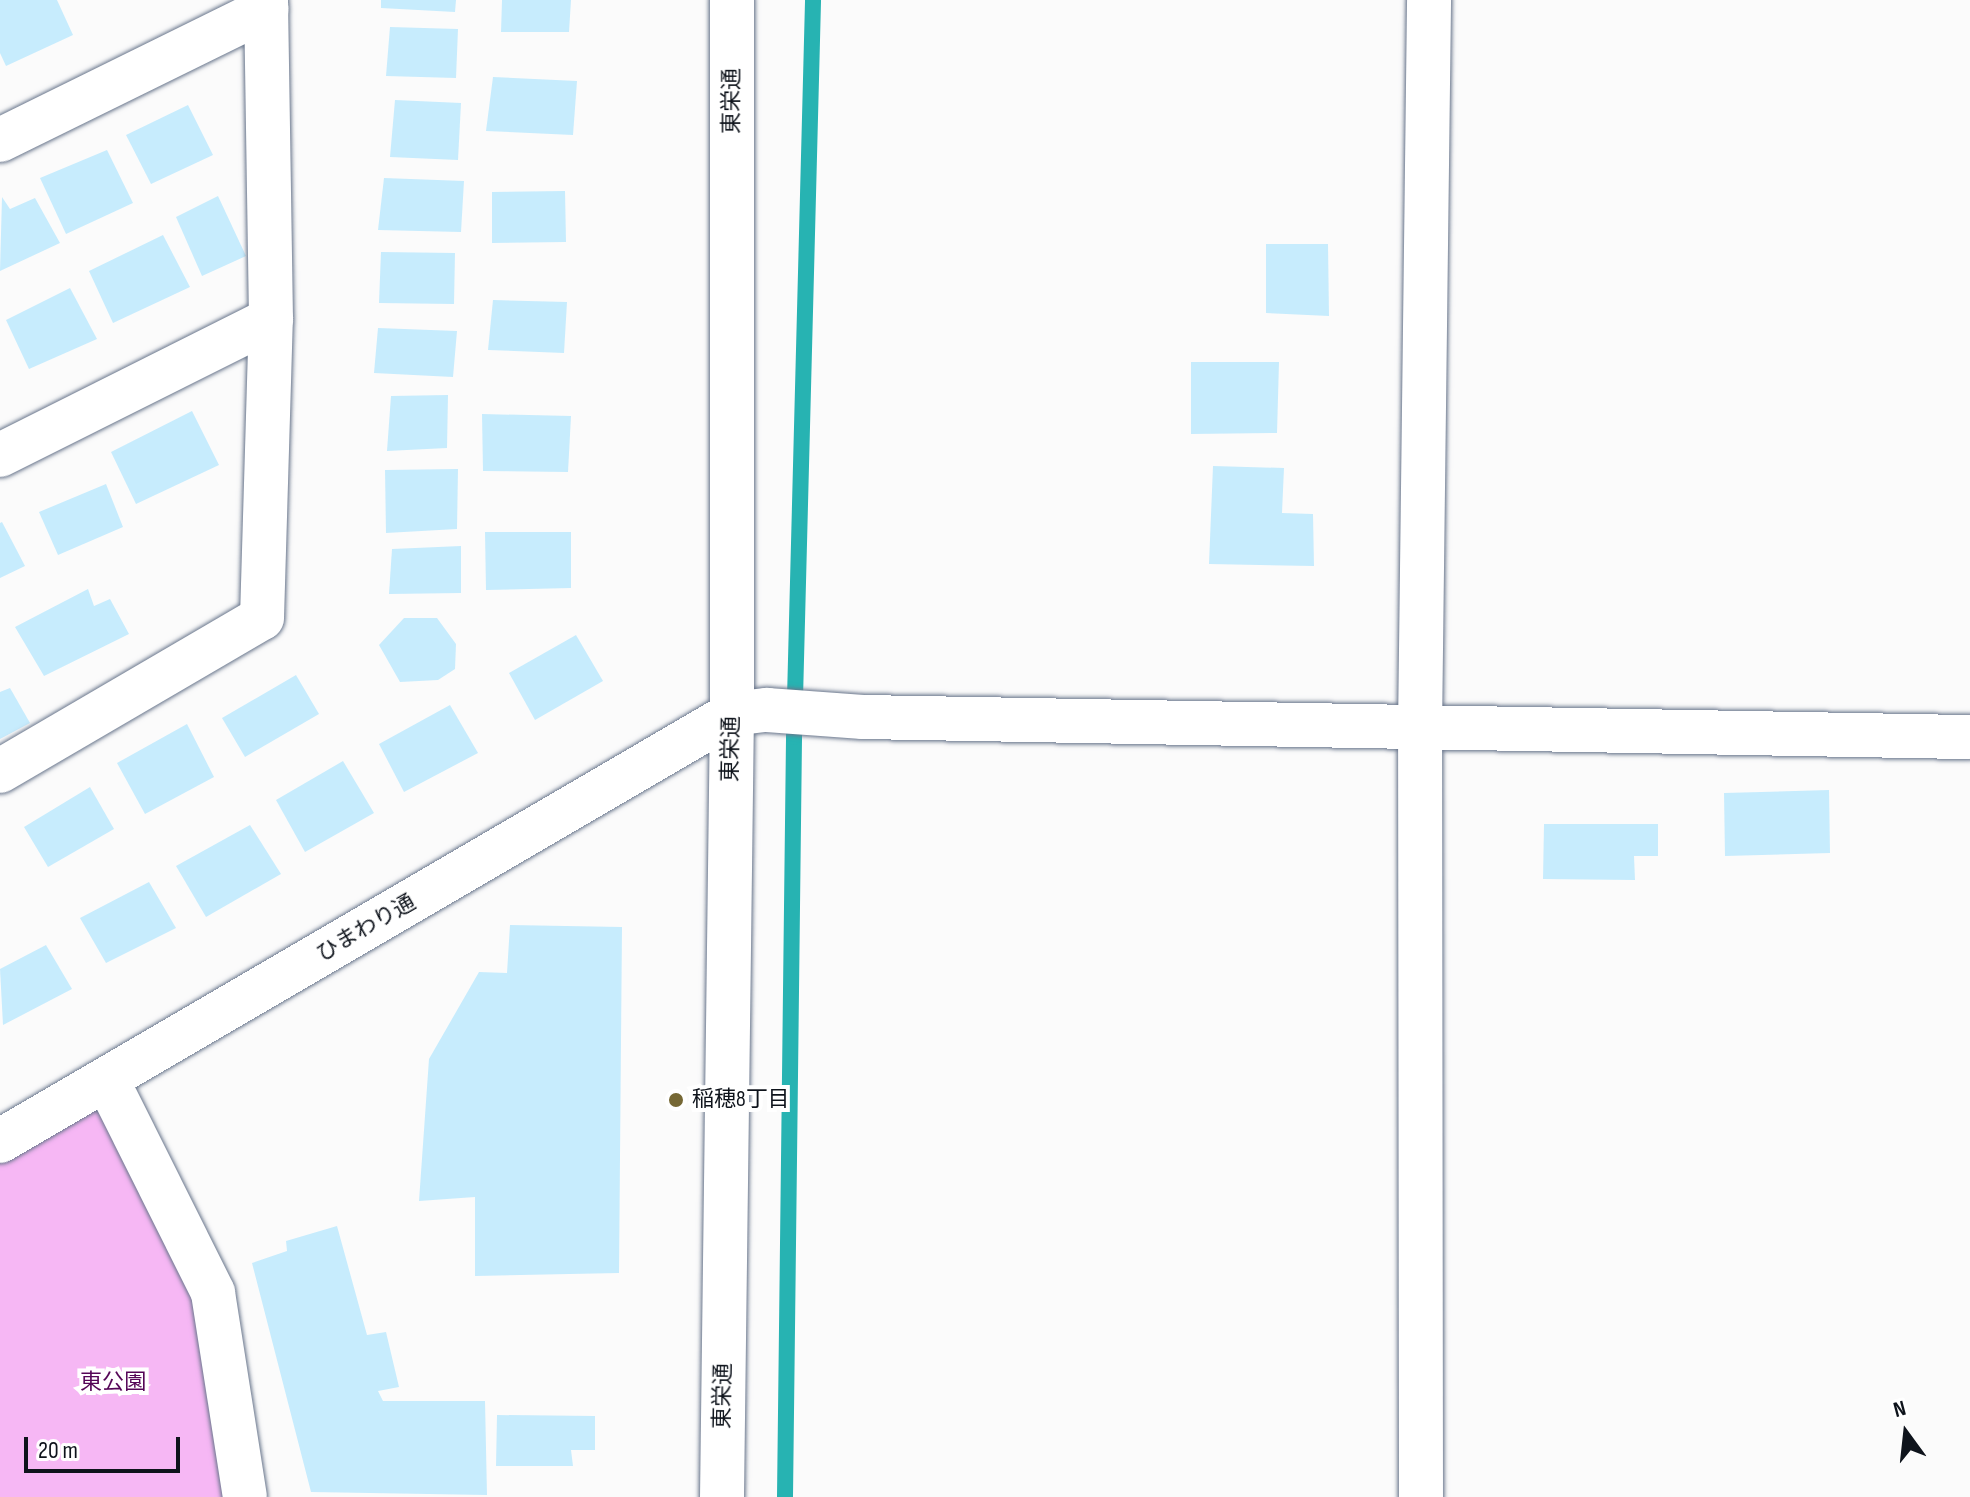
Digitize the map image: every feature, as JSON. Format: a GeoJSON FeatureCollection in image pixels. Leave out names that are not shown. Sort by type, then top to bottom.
{"type":"FeatureCollection","features":[{"type":"Feature","properties":{"kind":"street","name":"東栄通"},"geometry":{"type":"LineString","coordinates":[[722,1497],[750,712],[732,0]]}},
{"type":"Feature","properties":{"kind":"street"},"geometry":{"type":"LineString","coordinates":[[1421,1497],[1420,730],[1429,0]]}},
{"type":"Feature","properties":{"kind":"street"},"geometry":{"type":"LineString","coordinates":[[0,140],[266,4],[271,319],[262,618],[0,771]]}},
{"type":"Feature","properties":{"kind":"street"},"geometry":{"type":"LineString","coordinates":[[0,455],[271,319]]}},
{"type":"Feature","properties":{"kind":"street"},"geometry":{"type":"LineString","coordinates":[[750,712],[1420,730],[1970,737]]}},
{"type":"Feature","properties":{"kind":"street","name":"ひまわり通"},"geometry":{"type":"LineString","coordinates":[[0,1141],[750,712]]}},
{"type":"Feature","properties":{"kind":"street"},"geometry":{"type":"LineString","coordinates":[[107,1080],[213,1293],[245,1497]]}},
{"type":"Feature","properties":{"kind":"green space","name":"東公園"},"geometry":{"type":"Polygon","coordinates":[[[107,1080],[213,1293],[245,1497],[0,1497],[0,1141],[107,1080]]]}},
{"type":"Feature","properties":{"kind":"building"},"geometry":{"type":"Polygon","coordinates":[[[0,0],[57,0],[73,35],[6,66],[0,53],[0,0]]]}},
{"type":"Feature","properties":{"kind":"building"},"geometry":{"type":"Polygon","coordinates":[[[381,0],[456,0],[455,12],[381,8],[381,0]]]}},
{"type":"Feature","properties":{"kind":"building"},"geometry":{"type":"Polygon","coordinates":[[[502,0],[571,0],[569,32],[501,32],[502,0]]]}},
{"type":"Feature","properties":{"kind":"building"},"geometry":{"type":"Polygon","coordinates":[[[390,27],[458,29],[456,78],[386,76],[390,27]]]}},
{"type":"Feature","properties":{"kind":"building"},"geometry":{"type":"Polygon","coordinates":[[[493,77],[577,81],[573,135],[486,131],[493,77]]]}},
{"type":"Feature","properties":{"kind":"building"},"geometry":{"type":"Polygon","coordinates":[[[395,100],[461,103],[458,160],[390,157],[395,100]]]}},
{"type":"Feature","properties":{"kind":"building"},"geometry":{"type":"Polygon","coordinates":[[[188,105],[213,155],[151,184],[126,135],[188,105]]]}},
{"type":"Feature","properties":{"kind":"building"},"geometry":{"type":"Polygon","coordinates":[[[107,150],[133,203],[66,234],[40,178],[107,150]]]}},
{"type":"Feature","properties":{"kind":"building"},"geometry":{"type":"Polygon","coordinates":[[[384,178],[464,181],[461,232],[378,230],[384,178]]]}},
{"type":"Feature","properties":{"kind":"building"},"geometry":{"type":"Polygon","coordinates":[[[565,191],[566,242],[492,243],[492,192],[565,191]]]}},
{"type":"Feature","properties":{"kind":"building"},"geometry":{"type":"Polygon","coordinates":[[[218,196],[246,256],[202,276],[176,217],[218,196]]]}},
{"type":"Feature","properties":{"kind":"building"},"geometry":{"type":"Polygon","coordinates":[[[2,197],[10,209],[35,198],[60,243],[0,271],[2,197]]]}},
{"type":"Feature","properties":{"kind":"building"},"geometry":{"type":"Polygon","coordinates":[[[163,235],[190,287],[113,323],[89,271],[163,235]]]}},
{"type":"Feature","properties":{"kind":"building"},"geometry":{"type":"Polygon","coordinates":[[[1266,244],[1328,244],[1329,316],[1266,313],[1266,244]]]}},
{"type":"Feature","properties":{"kind":"building"},"geometry":{"type":"Polygon","coordinates":[[[381,252],[455,253],[454,304],[379,303],[381,252]]]}},
{"type":"Feature","properties":{"kind":"building"},"geometry":{"type":"Polygon","coordinates":[[[70,288],[97,339],[29,369],[6,320],[70,288]]]}},
{"type":"Feature","properties":{"kind":"building"},"geometry":{"type":"Polygon","coordinates":[[[493,300],[567,302],[564,353],[488,350],[493,300]]]}},
{"type":"Feature","properties":{"kind":"building"},"geometry":{"type":"Polygon","coordinates":[[[378,328],[457,331],[453,377],[374,373],[378,328]]]}},
{"type":"Feature","properties":{"kind":"building"},"geometry":{"type":"Polygon","coordinates":[[[1191,362],[1279,362],[1277,433],[1191,434],[1191,362]]]}},
{"type":"Feature","properties":{"kind":"building"},"geometry":{"type":"Polygon","coordinates":[[[448,395],[447,448],[387,451],[391,396],[448,395]]]}},
{"type":"Feature","properties":{"kind":"building"},"geometry":{"type":"Polygon","coordinates":[[[192,411],[219,465],[136,504],[111,452],[192,411]]]}},
{"type":"Feature","properties":{"kind":"building"},"geometry":{"type":"Polygon","coordinates":[[[482,414],[571,416],[568,472],[483,471],[482,414]]]}},
{"type":"Feature","properties":{"kind":"building"},"geometry":{"type":"Polygon","coordinates":[[[1213,466],[1284,468],[1282,513],[1313,514],[1314,566],[1209,564],[1213,466]]]}},
{"type":"Feature","properties":{"kind":"building"},"geometry":{"type":"Polygon","coordinates":[[[458,469],[457,529],[386,533],[385,470],[458,469]]]}},
{"type":"Feature","properties":{"kind":"building"},"geometry":{"type":"Polygon","coordinates":[[[106,484],[123,527],[58,555],[39,512],[106,484]]]}},
{"type":"Feature","properties":{"kind":"building"},"geometry":{"type":"Polygon","coordinates":[[[0,523],[25,566],[0,578],[0,523]]]}},
{"type":"Feature","properties":{"kind":"building"},"geometry":{"type":"Polygon","coordinates":[[[485,532],[571,532],[571,588],[486,590],[485,532]]]}},
{"type":"Feature","properties":{"kind":"building"},"geometry":{"type":"Polygon","coordinates":[[[461,546],[461,593],[389,594],[392,549],[461,546]]]}},
{"type":"Feature","properties":{"kind":"building"},"geometry":{"type":"Polygon","coordinates":[[[88,589],[94,606],[110,599],[129,634],[44,676],[15,627],[88,589]]]}},
{"type":"Feature","properties":{"kind":"building"},"geometry":{"type":"Polygon","coordinates":[[[404,618],[437,618],[456,644],[455,669],[438,680],[400,682],[379,645],[404,618]]]}},
{"type":"Feature","properties":{"kind":"building"},"geometry":{"type":"Polygon","coordinates":[[[576,635],[603,681],[535,720],[509,673],[576,635]]]}},
{"type":"Feature","properties":{"kind":"building"},"geometry":{"type":"Polygon","coordinates":[[[296,675],[319,714],[245,757],[222,718],[296,675]]]}},
{"type":"Feature","properties":{"kind":"building"},"geometry":{"type":"Polygon","coordinates":[[[10,688],[30,723],[0,739],[0,692],[10,688]]]}},
{"type":"Feature","properties":{"kind":"building"},"geometry":{"type":"Polygon","coordinates":[[[450,705],[478,753],[404,792],[379,744],[450,705]]]}},
{"type":"Feature","properties":{"kind":"building"},"geometry":{"type":"Polygon","coordinates":[[[187,724],[214,777],[145,814],[117,763],[187,724]]]}},
{"type":"Feature","properties":{"kind":"building"},"geometry":{"type":"Polygon","coordinates":[[[343,761],[374,813],[305,852],[276,800],[343,761]]]}},
{"type":"Feature","properties":{"kind":"building"},"geometry":{"type":"Polygon","coordinates":[[[90,787],[114,829],[48,867],[24,827],[90,787]]]}},
{"type":"Feature","properties":{"kind":"building"},"geometry":{"type":"Polygon","coordinates":[[[1829,790],[1830,853],[1725,856],[1724,793],[1829,790]]]}},
{"type":"Feature","properties":{"kind":"building"},"geometry":{"type":"Polygon","coordinates":[[[1544,824],[1658,824],[1658,856],[1634,856],[1635,880],[1543,879],[1544,824]]]}},
{"type":"Feature","properties":{"kind":"building"},"geometry":{"type":"Polygon","coordinates":[[[250,825],[281,874],[206,917],[176,866],[250,825]]]}},
{"type":"Feature","properties":{"kind":"building"},"geometry":{"type":"Polygon","coordinates":[[[149,882],[176,928],[106,963],[80,918],[149,882]]]}},
{"type":"Feature","properties":{"kind":"building"},"geometry":{"type":"Polygon","coordinates":[[[510,925],[622,927],[619,1273],[475,1276],[475,1197],[419,1201],[429,1059],[479,972],[507,973],[510,925]]]}},
{"type":"Feature","properties":{"kind":"building"},"geometry":{"type":"Polygon","coordinates":[[[46,945],[72,989],[3,1025],[0,969],[46,945]]]}},
{"type":"Feature","properties":{"kind":"building"},"geometry":{"type":"Polygon","coordinates":[[[337,1226],[367,1335],[386,1332],[399,1387],[378,1391],[383,1401],[485,1401],[487,1495],[311,1492],[252,1263],[287,1251],[286,1241],[337,1226]]]}},
{"type":"Feature","properties":{"kind":"building"},"geometry":{"type":"Polygon","coordinates":[[[497,1415],[595,1416],[595,1450],[571,1450],[573,1466],[496,1466],[497,1415]]]}},
{"type":"Feature","properties":{"kind":"waterway"},"geometry":{"type":"LineString","coordinates":[[785,1497],[794,737],[813,0]]}},
{"type":"Feature","properties":{"kind":"place","name":"稲穂8丁目"},"geometry":{"type":"Point","coordinates":[676,1100]}}]}
